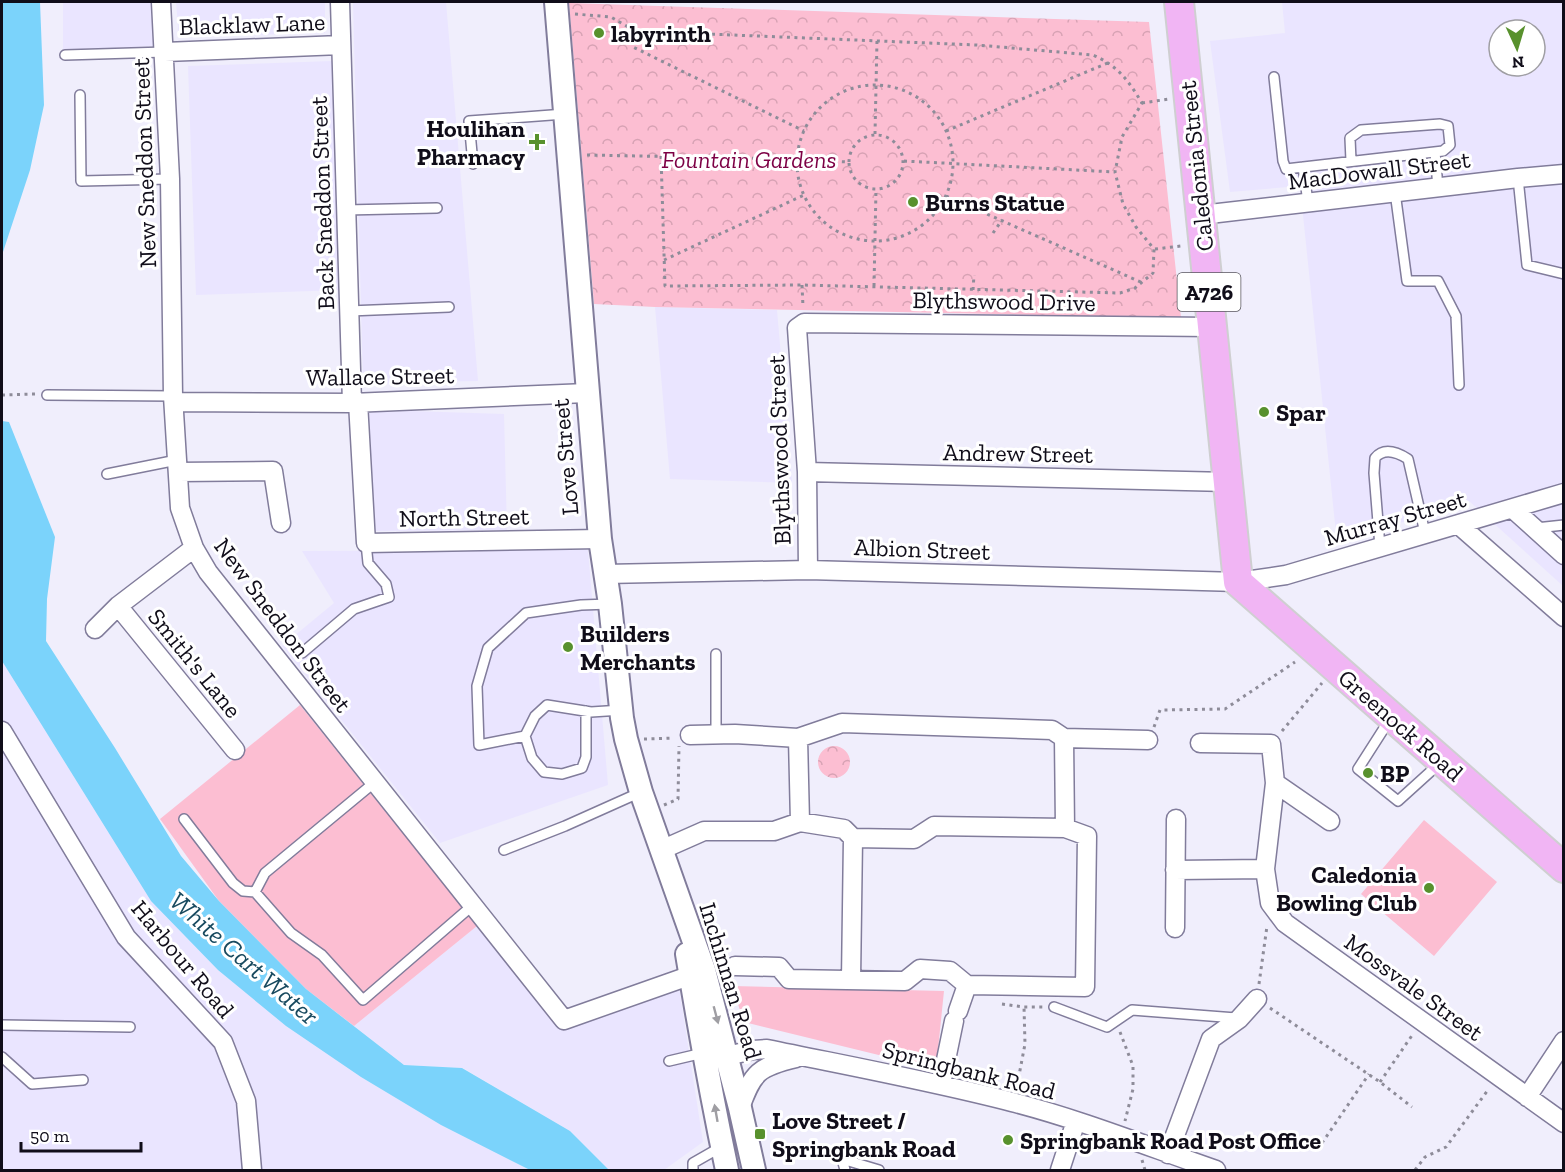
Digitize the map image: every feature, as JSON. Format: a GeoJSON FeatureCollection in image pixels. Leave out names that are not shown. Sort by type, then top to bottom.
{"type":"FeatureCollection","features":[{"type":"Feature","properties":{"kind":"main road","name":"Caledonia Street"},"geometry":{"type":"LineString","coordinates":[[1179,2],[1238,582]]}},
{"type":"Feature","properties":{"kind":"main road","name":"Greenock Road"},"geometry":{"type":"LineString","coordinates":[[1238,582],[1563,868]]}},
{"type":"Feature","properties":{"kind":"street","name":"New Sneddon Street"},"geometry":{"type":"LineString","coordinates":[[161,2],[170,179],[173,399],[180,508],[194,548],[208,572],[564,1020],[697,972]]}},
{"type":"Feature","properties":{"kind":"street","name":"Back Sneddon Street"},"geometry":{"type":"LineString","coordinates":[[340,2],[349,311],[366,543]]}},
{"type":"Feature","properties":{"kind":"street","name":"Love Street"},"geometry":{"type":"LineString","coordinates":[[556,7],[600,539],[622,710],[626,739],[644,801],[678,899]]}},
{"type":"Feature","properties":{"kind":"street","name":"Blacklaw Lane"},"geometry":{"type":"LineString","coordinates":[[165,52],[341,45]]}},
{"type":"Feature","properties":{"kind":"street","name":"MacDowall Street"},"geometry":{"type":"LineString","coordinates":[[1201,215],[1563,174]]}},
{"type":"Feature","properties":{"kind":"street","name":"Blythswood Drive"},"geometry":{"type":"LineString","coordinates":[[801,325],[1212,327]]}},
{"type":"Feature","properties":{"kind":"street","name":"Blythswood Street"},"geometry":{"type":"LineString","coordinates":[[801,325],[808,570]]}},
{"type":"Feature","properties":{"kind":"street","name":"Wallace Street"},"geometry":{"type":"LineString","coordinates":[[173,399],[355,403],[587,393]]}},
{"type":"Feature","properties":{"kind":"street"},"geometry":{"type":"LineString","coordinates":[[178,466],[273,471],[280,523]]}},
{"type":"Feature","properties":{"kind":"street","name":"Andrew Street"},"geometry":{"type":"LineString","coordinates":[[807,472],[1228,482]]}},
{"type":"Feature","properties":{"kind":"street","name":"Murray Street"},"geometry":{"type":"LineString","coordinates":[[1238,582],[1286,575],[1563,493]]}},
{"type":"Feature","properties":{"kind":"street"},"geometry":{"type":"LineString","coordinates":[[1513,509],[1563,555]]}},
{"type":"Feature","properties":{"kind":"street"},"geometry":{"type":"LineString","coordinates":[[1459,525],[1563,617]]}},
{"type":"Feature","properties":{"kind":"street","name":"North Street"},"geometry":{"type":"LineString","coordinates":[[366,543],[600,539]]}},
{"type":"Feature","properties":{"kind":"street","name":"Smith's Lane"},"geometry":{"type":"LineString","coordinates":[[95,629],[118,606],[194,548]]}},
{"type":"Feature","properties":{"kind":"street","name":"Albion Street"},"geometry":{"type":"LineString","coordinates":[[605,574],[808,570],[1238,582]]}},
{"type":"Feature","properties":{"kind":"street","name":"Smith's Lane"},"geometry":{"type":"LineString","coordinates":[[118,606],[235,750]]}},
{"type":"Feature","properties":{"kind":"street"},"geometry":{"type":"LineString","coordinates":[[690,735],[798,738],[842,723],[1052,730],[1064,738],[1148,740]]}},
{"type":"Feature","properties":{"kind":"street","name":"Harbour Road"},"geometry":{"type":"LineString","coordinates":[[2,731],[126,937],[223,1042],[246,1101],[252,1170]]}},
{"type":"Feature","properties":{"kind":"street"},"geometry":{"type":"LineString","coordinates":[[798,738],[800,822]]}},
{"type":"Feature","properties":{"kind":"street"},"geometry":{"type":"LineString","coordinates":[[1064,738],[1065,828]]}},
{"type":"Feature","properties":{"kind":"street"},"geometry":{"type":"LineString","coordinates":[[1200,744],[1271,744],[1275,783],[1265,869],[1270,903]]}},
{"type":"Feature","properties":{"kind":"street"},"geometry":{"type":"LineString","coordinates":[[1275,783],[1330,821]]}},
{"type":"Feature","properties":{"kind":"street"},"geometry":{"type":"LineString","coordinates":[[1175,928],[1176,819]]}},
{"type":"Feature","properties":{"kind":"street"},"geometry":{"type":"LineString","coordinates":[[661,850],[704,831],[774,831],[800,822],[844,829],[853,838],[914,839],[934,826],[1065,828],[1087,836],[1085,987],[967,985],[950,970],[920,969],[905,981],[789,979],[779,967],[735,966]]}},
{"type":"Feature","properties":{"kind":"street"},"geometry":{"type":"LineString","coordinates":[[851,980],[853,838]]}},
{"type":"Feature","properties":{"kind":"street"},"geometry":{"type":"LineString","coordinates":[[1175,870],[1265,869]]}},
{"type":"Feature","properties":{"kind":"street","name":"Inchinnan Road"},"geometry":{"type":"LineString","coordinates":[[678,899],[697,972],[712,1057],[727,1170]]}},
{"type":"Feature","properties":{"kind":"street","name":"Mossvale Street"},"geometry":{"type":"LineString","coordinates":[[1270,903],[1285,923],[1563,1123]]}},
{"type":"Feature","properties":{"kind":"street"},"geometry":{"type":"LineString","coordinates":[[941,1084],[956,1016],[967,985]]}},
{"type":"Feature","properties":{"kind":"street"},"geometry":{"type":"LineString","coordinates":[[1168,1154],[1211,1040],[1239,1018],[1257,999]]}},
{"type":"Feature","properties":{"kind":"street"},"geometry":{"type":"LineString","coordinates":[[1527,1097],[1563,1041]]}},
{"type":"Feature","properties":{"kind":"street","name":"Springbank Road"},"geometry":{"type":"LineString","coordinates":[[712,1057],[767,1049],[941,1084],[1014,1102],[1076,1121],[1216,1170]]}},
{"type":"Feature","properties":{"kind":"street","name":"Inchinnan Road"},"geometry":{"type":"LineString","coordinates":[[712,1057],[740,1108],[754,1170]]}},
{"type":"Feature","properties":{"kind":"street"},"geometry":{"type":"LineString","coordinates":[[740,1108],[753,1078],[763,1068],[803,1057]]}},
{"type":"Feature","properties":{"kind":"street"},"geometry":{"type":"LineString","coordinates":[[1060,1170],[1076,1121]]}},
{"type":"Feature","properties":{"kind":"lane"},"geometry":{"type":"LineString","coordinates":[[65,55],[165,52]]}},
{"type":"Feature","properties":{"kind":"lane"},"geometry":{"type":"LineString","coordinates":[[1274,77],[1283,161],[1286,169],[1443,151],[1450,145],[1448,126],[1440,124],[1360,130],[1350,138],[1352,161]]}},
{"type":"Feature","properties":{"kind":"lane"},"geometry":{"type":"LineString","coordinates":[[80,95],[81,181],[170,179]]}},
{"type":"Feature","properties":{"kind":"lane"},"geometry":{"type":"LineString","coordinates":[[473,164],[469,121],[565,114]]}},
{"type":"Feature","properties":{"kind":"lane"},"geometry":{"type":"LineString","coordinates":[[1435,152],[1438,188]]}},
{"type":"Feature","properties":{"kind":"lane"},"geometry":{"type":"LineString","coordinates":[[1304,167],[1308,202]]}},
{"type":"Feature","properties":{"kind":"lane"},"geometry":{"type":"LineString","coordinates":[[1518,178],[1527,265],[1563,274]]}},
{"type":"Feature","properties":{"kind":"lane"},"geometry":{"type":"LineString","coordinates":[[1395,192],[1407,281],[1438,280],[1456,316],[1459,386]]}},
{"type":"Feature","properties":{"kind":"lane"},"geometry":{"type":"LineString","coordinates":[[345,210],[437,208]]}},
{"type":"Feature","properties":{"kind":"lane"},"geometry":{"type":"LineString","coordinates":[[349,311],[449,307]]}},
{"type":"Feature","properties":{"kind":"lane"},"geometry":{"type":"LineString","coordinates":[[47,395],[173,399]]}},
{"type":"Feature","properties":{"kind":"lane"},"geometry":{"type":"LineString","coordinates":[[1380,547],[1374,458],[1381,452],[1395,451],[1408,459],[1425,533]]}},
{"type":"Feature","properties":{"kind":"lane"},"geometry":{"type":"LineString","coordinates":[[107,474],[178,466]]}},
{"type":"Feature","properties":{"kind":"lane"},"geometry":{"type":"LineString","coordinates":[[1534,528],[1563,525]]}},
{"type":"Feature","properties":{"kind":"lane"},"geometry":{"type":"LineString","coordinates":[[302,653],[354,609],[389,597],[387,584],[368,563],[366,543]]}},
{"type":"Feature","properties":{"kind":"lane"},"geometry":{"type":"LineString","coordinates":[[525,736],[479,745],[477,686],[488,648],[526,613],[581,605],[610,604]]}},
{"type":"Feature","properties":{"kind":"lane"},"geometry":{"type":"LineString","coordinates":[[716,735],[717,654]]}},
{"type":"Feature","properties":{"kind":"lane"},"geometry":{"type":"LineString","coordinates":[[586,711],[586,757],[582,768],[562,774],[544,772],[532,758],[525,736],[536,716],[547,705],[586,711],[622,710]]}},
{"type":"Feature","properties":{"kind":"lane"},"geometry":{"type":"LineString","coordinates":[[1392,716],[1358,769],[1398,801],[1442,762]]}},
{"type":"Feature","properties":{"kind":"lane"},"geometry":{"type":"LineString","coordinates":[[255,892],[265,873],[375,782]]}},
{"type":"Feature","properties":{"kind":"lane"},"geometry":{"type":"LineString","coordinates":[[504,850],[565,826],[644,801]]}},
{"type":"Feature","properties":{"kind":"lane"},"geometry":{"type":"LineString","coordinates":[[184,819],[233,883],[243,891],[255,892],[291,933],[322,955],[363,1000],[473,905]]}},
{"type":"Feature","properties":{"kind":"lane"},"geometry":{"type":"LineString","coordinates":[[1054,1007],[1107,1028],[1132,1010],[1239,1018]]}},
{"type":"Feature","properties":{"kind":"lane"},"geometry":{"type":"LineString","coordinates":[[2,1025],[130,1026]]}},
{"type":"Feature","properties":{"kind":"lane"},"geometry":{"type":"LineString","coordinates":[[2,1057],[32,1084],[83,1080]]}},
{"type":"Feature","properties":{"kind":"lane"},"geometry":{"type":"LineString","coordinates":[[669,1061],[712,1057]]}},
{"type":"Feature","properties":{"kind":"lane"},"geometry":{"type":"LineString","coordinates":[[693,1170],[693,1163],[722,1146]]}},
{"type":"Feature","properties":{"kind":"lane"},"geometry":{"type":"LineString","coordinates":[[845,1170],[842,1159],[879,1170]]}},
{"type":"Feature","properties":{"kind":"path"},"geometry":{"type":"LineString","coordinates":[[556,7],[611,17],[635,31],[977,45],[1093,55],[1110,63],[1131,85],[1142,103],[1122,137],[1115,172],[1123,204],[1154,249],[1153,273],[1135,288],[1120,293],[874,286],[665,286],[661,156]]}},
{"type":"Feature","properties":{"kind":"path"},"geometry":{"type":"LineString","coordinates":[[635,31],[633,47],[804,131]]}},
{"type":"Feature","properties":{"kind":"path"},"geometry":{"type":"LineString","coordinates":[[875,134],[877,40]]}},
{"type":"Feature","properties":{"kind":"path"},"geometry":{"type":"LineString","coordinates":[[946,131],[1110,63]]}},
{"type":"Feature","properties":{"kind":"path"},"geometry":{"type":"LineString","coordinates":[[876,85],[896,88],[917,97],[939,118],[950,142],[953,162],[951,182],[946,196],[939,209],[918,229],[891,240],[874,242],[847,236],[833,230],[811,209],[797,175],[797,159],[804,131],[811,118],[832,98],[859,87],[876,85]]}},
{"type":"Feature","properties":{"kind":"path"},"geometry":{"type":"LineString","coordinates":[[875,134],[890,138],[901,151],[904,161],[899,176],[893,183],[876,189],[861,185],[855,180],[848,162],[852,148],[858,141],[875,134]]}},
{"type":"Feature","properties":{"kind":"path"},"geometry":{"type":"LineString","coordinates":[[568,155],[848,162]]}},
{"type":"Feature","properties":{"kind":"path"},"geometry":{"type":"LineString","coordinates":[[904,161],[1115,172]]}},
{"type":"Feature","properties":{"kind":"path"},"geometry":{"type":"LineString","coordinates":[[874,286],[876,189]]}},
{"type":"Feature","properties":{"kind":"path"},"geometry":{"type":"LineString","coordinates":[[664,260],[804,195]]}},
{"type":"Feature","properties":{"kind":"path"},"geometry":{"type":"LineString","coordinates":[[946,196],[1143,282]]}},
{"type":"Feature","properties":{"kind":"path"},"geometry":{"type":"LineString","coordinates":[[993,233],[1002,220]]}},
{"type":"Feature","properties":{"kind":"path"},"geometry":{"type":"LineString","coordinates":[[1154,249],[1204,243]]}},
{"type":"Feature","properties":{"kind":"path"},"geometry":{"type":"LineString","coordinates":[[974,275],[974,290]]}},
{"type":"Feature","properties":{"kind":"path"},"geometry":{"type":"LineString","coordinates":[[801,325],[802,285]]}},
{"type":"Feature","properties":{"kind":"path"},"geometry":{"type":"LineString","coordinates":[[2,395],[47,395]]}},
{"type":"Feature","properties":{"kind":"path"},"geometry":{"type":"LineString","coordinates":[[1148,740],[1160,710],[1226,709],[1325,659]]}},
{"type":"Feature","properties":{"kind":"path"},"geometry":{"type":"LineString","coordinates":[[1271,744],[1325,659]]}},
{"type":"Feature","properties":{"kind":"path"},"geometry":{"type":"LineString","coordinates":[[626,739],[680,738],[678,800],[644,801]]}},
{"type":"Feature","properties":{"kind":"path"},"geometry":{"type":"LineString","coordinates":[[1270,903],[1257,999],[1369,1074],[1412,1107]]}},
{"type":"Feature","properties":{"kind":"path"},"geometry":{"type":"LineString","coordinates":[[1014,1102],[1025,1044],[1024,1007]]}},
{"type":"Feature","properties":{"kind":"path"},"geometry":{"type":"LineString","coordinates":[[1116,1021],[1133,1066],[1132,1089],[1122,1138]]}},
{"type":"Feature","properties":{"kind":"path"},"geometry":{"type":"LineString","coordinates":[[1380,1082],[1422,1022]]}},
{"type":"Feature","properties":{"kind":"path"},"geometry":{"type":"LineString","coordinates":[[1322,1143],[1369,1074]]}},
{"type":"Feature","properties":{"kind":"path"},"geometry":{"type":"LineString","coordinates":[[1415,1170],[1425,1157],[1446,1147],[1498,1077]]}},
{"type":"Feature","properties":{"kind":"shaded area"},"geometry":{"type":"Polygon","coordinates":[[[63,2],[154,2],[156,46],[63,50],[63,2]]]}},
{"type":"Feature","properties":{"kind":"shaded area"},"geometry":{"type":"Polygon","coordinates":[[[176,2],[325,2],[325,33],[179,37],[176,2]]]}},
{"type":"Feature","properties":{"kind":"shaded area"},"geometry":{"type":"Polygon","coordinates":[[[353,2],[446,2],[478,381],[363,383],[353,2]]]}},
{"type":"Feature","properties":{"kind":"shaded area"},"geometry":{"type":"Polygon","coordinates":[[[1282,2],[1563,2],[1563,586],[1469,501],[1337,543],[1300,186],[1230,192],[1210,41],[1285,33],[1282,2]]]}},
{"type":"Feature","properties":{"kind":"shaded area"},"geometry":{"type":"Polygon","coordinates":[[[332,61],[341,290],[196,295],[188,66],[332,61]]]}},
{"type":"Feature","properties":{"kind":"shaded area"},"geometry":{"type":"Polygon","coordinates":[[[655,307],[777,310],[792,483],[670,479],[655,307]]]}},
{"type":"Feature","properties":{"kind":"shaded area"},"geometry":{"type":"Polygon","coordinates":[[[365,412],[504,414],[507,530],[376,531],[365,412]]]}},
{"type":"Feature","properties":{"kind":"shaded area"},"geometry":{"type":"Polygon","coordinates":[[[588,550],[608,785],[440,843],[282,646],[334,603],[302,551],[588,550]]]}},
{"type":"Feature","properties":{"kind":"shaded area"},"geometry":{"type":"Polygon","coordinates":[[[2,661],[151,901],[218,970],[286,1026],[361,1077],[441,1125],[530,1170],[2,1170],[2,661]]]}},
{"type":"Feature","properties":{"kind":"shaded area"},"geometry":{"type":"Polygon","coordinates":[[[477,926],[556,1024],[679,987],[703,1142],[664,1170],[609,1170],[570,1131],[463,1068],[404,1065],[354,1026],[477,926]]]}},
{"type":"Feature","properties":{"kind":"green space","name":"Fountain Gardens"},"geometry":{"type":"Polygon","coordinates":[[[569,3],[1149,22],[1181,318],[594,304],[569,3]]]}},
{"type":"Feature","properties":{"kind":"green space"},"geometry":{"type":"Polygon","coordinates":[[[300,705],[477,926],[354,1026],[306,989],[219,901],[160,819],[300,705]]]}},
{"type":"Feature","properties":{"kind":"green space"},"geometry":{"type":"Polygon","coordinates":[[[834,746],[845,751],[850,762],[845,773],[834,778],[823,773],[818,762],[823,751],[834,746]]]}},
{"type":"Feature","properties":{"kind":"green space","name":"Caledonia Bowling Club"},"geometry":{"type":"Polygon","coordinates":[[[1424,820],[1497,882],[1434,956],[1361,894],[1424,820]]]}},
{"type":"Feature","properties":{"kind":"green space"},"geometry":{"type":"Polygon","coordinates":[[[732,986],[944,991],[936,1069],[744,1022],[732,986]]]}},
{"type":"Feature","properties":{"kind":"water"},"geometry":{"type":"Polygon","coordinates":[[[2,2],[40,2],[44,105],[30,170],[2,255],[2,2]]]}},
{"type":"Feature","properties":{"kind":"water","name":"White Cart Water"},"geometry":{"type":"Polygon","coordinates":[[[2,421],[9,422],[55,537],[47,599],[46,641],[181,856],[219,901],[306,989],[404,1065],[462,1068],[570,1131],[609,1170],[530,1170],[441,1125],[361,1077],[286,1026],[218,970],[151,901],[2,661],[2,421]]]}},
{"type":"Feature","properties":{"kind":"place","name":"labyrinth"},"geometry":{"type":"Point","coordinates":[599,33]}},
{"type":"Feature","properties":{"kind":"place","name":"Houlihan Pharmacy"},"geometry":{"type":"Point","coordinates":[537,142]}},
{"type":"Feature","properties":{"kind":"place","name":"Burns Statue"},"geometry":{"type":"Point","coordinates":[913,202]}},
{"type":"Feature","properties":{"kind":"place","name":"Spar"},"geometry":{"type":"Point","coordinates":[1264,412]}},
{"type":"Feature","properties":{"kind":"place","name":"Builders Merchants"},"geometry":{"type":"Point","coordinates":[568,647]}},
{"type":"Feature","properties":{"kind":"place","name":"BP"},"geometry":{"type":"Point","coordinates":[1368,773]}},
{"type":"Feature","properties":{"kind":"place","name":"Caledonia Bowling Club"},"geometry":{"type":"Point","coordinates":[1429,888]}},
{"type":"Feature","properties":{"kind":"place","name":"Love Street / Springbank Road"},"geometry":{"type":"Point","coordinates":[760,1134]}},
{"type":"Feature","properties":{"kind":"place","name":"Springbank Road Post Office"},"geometry":{"type":"Point","coordinates":[1008,1140]}}]}
